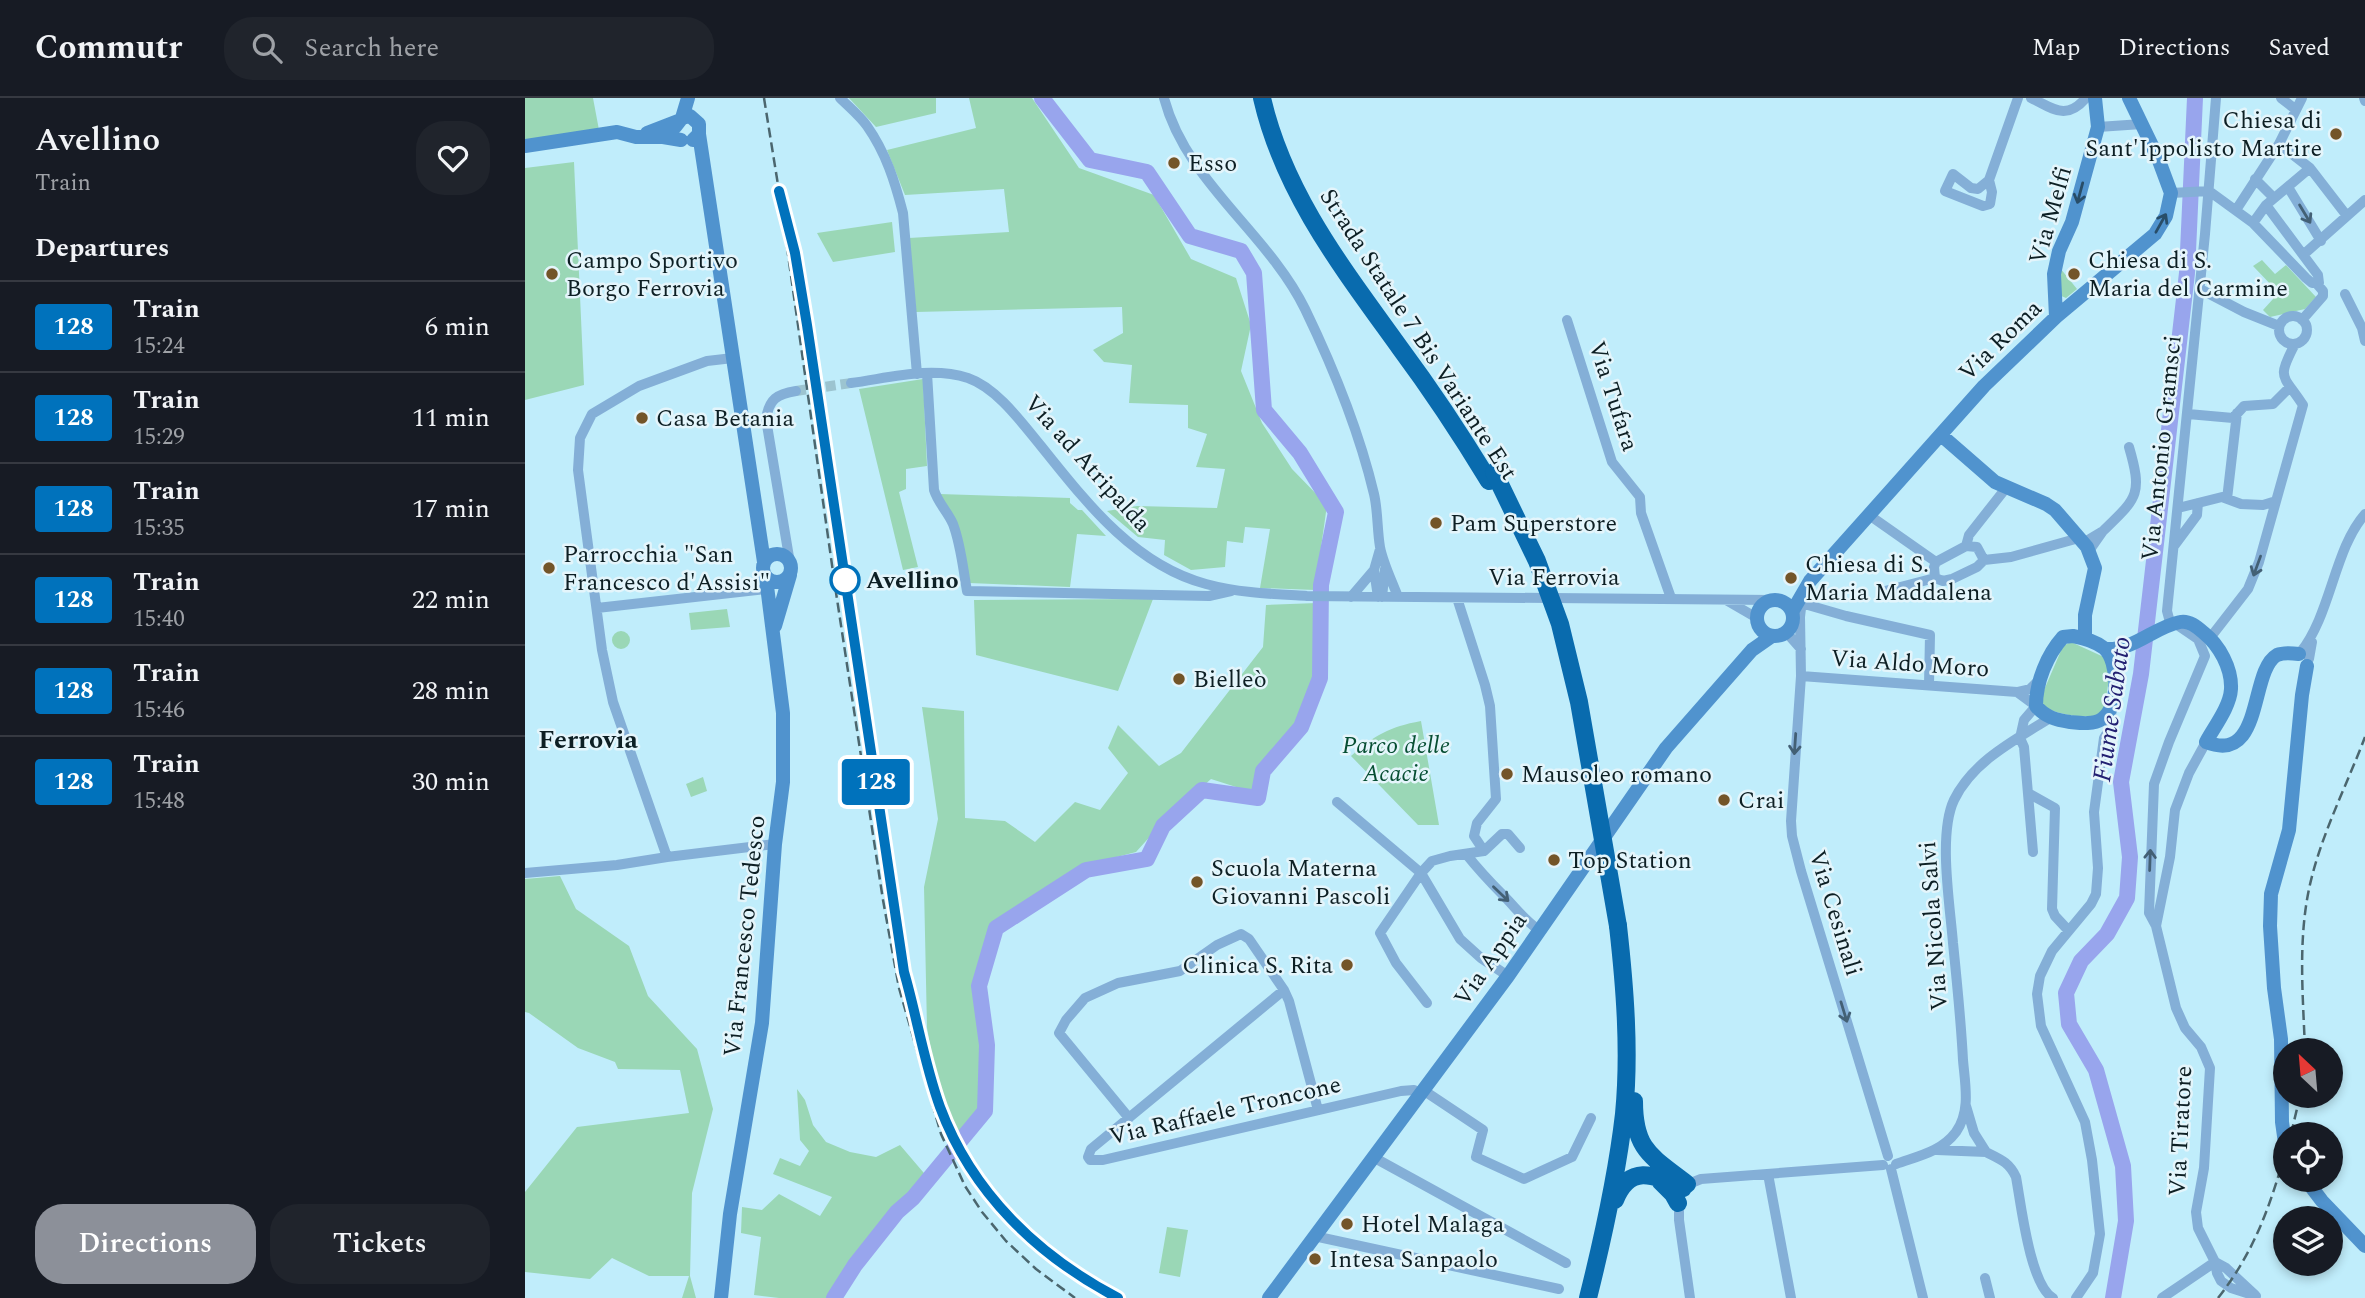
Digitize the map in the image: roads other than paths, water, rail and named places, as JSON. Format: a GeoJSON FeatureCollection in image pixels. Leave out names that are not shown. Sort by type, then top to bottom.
{"type":"FeatureCollection","features":[{"type":"Feature","properties":{"kind":"highway","name":"Strada Statale 7 Bis Variante Est"},"geometry":{"type":"LineString","coordinates":[[1262,98],[1285,166],[1327,246],[1492,476]]}},
{"type":"Feature","properties":{"kind":"highway","name":"Strada Statale 7 Bis Variante Est"},"geometry":{"type":"LineString","coordinates":[[1272,98],[1289,153],[1324,222],[1357,273],[1457,412],[1492,476],[1526,558],[1557,652],[1623,964],[1627,1052],[1624,1113],[1604,1229],[1588,1298]]}},
{"type":"Feature","properties":{"kind":"highway","name":"Strada Statale 7 Bis Variante Est"},"geometry":{"type":"LineString","coordinates":[[1577,1298],[1601,1196],[1616,1099],[1614,927]]}},
{"type":"Feature","properties":{"kind":"highway"},"geometry":{"type":"LineString","coordinates":[[1627,1052],[1633,1080],[1634,1123],[1638,1138],[1683,1192]]}},
{"type":"Feature","properties":{"kind":"highway"},"geometry":{"type":"LineString","coordinates":[[1604,1229],[1623,1183],[1637,1176],[1654,1177],[1666,1186],[1683,1192]]}},
{"type":"Feature","properties":{"kind":"street"},"geometry":{"type":"LineString","coordinates":[[691,98],[675,130],[692,135]]}},
{"type":"Feature","properties":{"kind":"street"},"geometry":{"type":"LineString","coordinates":[[691,98],[692,135]]}},
{"type":"Feature","properties":{"kind":"street"},"geometry":{"type":"LineString","coordinates":[[840,98],[866,124],[885,157],[897,190],[903,214],[934,490],[938,502],[952,520],[967,591],[1209,596],[1235,590]]}},
{"type":"Feature","properties":{"kind":"street"},"geometry":{"type":"LineString","coordinates":[[1164,98],[1178,136],[1192,159],[1258,240],[1304,307],[1342,396],[1365,462],[1376,505],[1380,549],[1398,597]]}},
{"type":"Feature","properties":{"kind":"street"},"geometry":{"type":"LineString","coordinates":[[1989,180],[1992,192],[1990,204],[1983,206],[1945,191],[1953,174],[1971,188],[1978,189],[1989,180],[2018,98]]}},
{"type":"Feature","properties":{"kind":"street"},"geometry":{"type":"LineString","coordinates":[[2031,98],[2062,113],[2075,110],[2086,98]]}},
{"type":"Feature","properties":{"kind":"street"},"geometry":{"type":"LineString","coordinates":[[2095,98],[2098,127],[2142,124]]}},
{"type":"Feature","properties":{"kind":"street"},"geometry":{"type":"LineString","coordinates":[[2129,98],[2178,193],[2206,191],[2236,210],[2253,223],[2312,284],[2317,284],[2323,291],[2323,296],[2302,320]]}},
{"type":"Feature","properties":{"kind":"street","name":"Via Antonio Gramsci"},"geometry":{"type":"LineString","coordinates":[[2169,627],[2168,611],[2216,98]]}},
{"type":"Feature","properties":{"kind":"street"},"geometry":{"type":"LineString","coordinates":[[2281,98],[2295,109]]}},
{"type":"Feature","properties":{"kind":"street"},"geometry":{"type":"LineString","coordinates":[[2236,210],[2279,144],[2302,98]]}},
{"type":"Feature","properties":{"kind":"street"},"geometry":{"type":"LineString","coordinates":[[525,146],[617,132],[636,137],[690,116],[692,135],[703,167],[761,542],[779,561],[784,581],[770,581],[724,594],[597,608]]}},
{"type":"Feature","properties":{"kind":"street","name":"Via Melfi"},"geometry":{"type":"LineString","coordinates":[[2056,317],[2054,274],[2059,251],[2072,222],[2098,127]]}},
{"type":"Feature","properties":{"kind":"street"},"geometry":{"type":"LineString","coordinates":[[525,156],[636,137],[692,135]]}},
{"type":"Feature","properties":{"kind":"street"},"geometry":{"type":"LineString","coordinates":[[2279,144],[2310,168],[2347,216]]}},
{"type":"Feature","properties":{"kind":"street"},"geometry":{"type":"LineString","coordinates":[[2253,223],[2270,201],[2310,168]]}},
{"type":"Feature","properties":{"kind":"street"},"geometry":{"type":"LineString","coordinates":[[2255,178],[2318,275],[2317,284]]}},
{"type":"Feature","properties":{"kind":"street"},"geometry":{"type":"LineString","coordinates":[[2288,187],[2321,241]]}},
{"type":"Feature","properties":{"kind":"street","name":"Via Roma"},"geometry":{"type":"LineString","coordinates":[[1757,622],[1760,608],[1776,601],[1801,601],[1869,515],[1985,386],[2056,317],[2155,234],[2178,193]]}},
{"type":"Feature","properties":{"kind":"street"},"geometry":{"type":"LineString","coordinates":[[2303,255],[2365,200]]}},
{"type":"Feature","properties":{"kind":"street"},"geometry":{"type":"LineString","coordinates":[[2200,289],[2244,312],[2279,326]]}},
{"type":"Feature","properties":{"kind":"street"},"geometry":{"type":"LineString","coordinates":[[2345,295],[2362,328],[2365,341]]}},
{"type":"Feature","properties":{"kind":"street"},"geometry":{"type":"LineString","coordinates":[[2210,638],[2248,589],[2259,562],[2303,405],[2284,380],[2282,371],[2295,344],[2305,336],[2306,327],[2302,320],[2289,317],[2279,326]]}},
{"type":"Feature","properties":{"kind":"street","name":"Via Tufara"},"geometry":{"type":"LineString","coordinates":[[1567,320],[1612,462],[1640,497],[1641,513],[1671,598]]}},
{"type":"Feature","properties":{"kind":"street"},"geometry":{"type":"LineString","coordinates":[[2279,326],[2282,339],[2295,344]]}},
{"type":"Feature","properties":{"kind":"street"},"geometry":{"type":"LineString","coordinates":[[667,857],[613,702],[601,650],[578,470],[580,438],[592,414],[639,386],[707,361],[733,358]]}},
{"type":"Feature","properties":{"kind":"street","name":"Via ad Atripalda"},"geometry":{"type":"LineString","coordinates":[[851,383],[922,373],[969,378],[1005,402],[1132,548],[1204,584],[1254,593],[1335,597]]}},
{"type":"Feature","properties":{"kind":"street"},"geometry":{"type":"LineString","coordinates":[[2188,414],[2233,418],[2244,406],[2273,404],[2289,388]]}},
{"type":"Feature","properties":{"kind":"street"},"geometry":{"type":"LineString","coordinates":[[773,634],[779,561],[786,538],[766,419],[772,400],[783,393],[796,391]]}},
{"type":"Feature","properties":{"kind":"street"},"geometry":{"type":"LineString","coordinates":[[2227,499],[2237,413]]}},
{"type":"Feature","properties":{"kind":"street"},"geometry":{"type":"LineString","coordinates":[[1941,435],[1995,482],[2046,503],[2083,544],[2095,568],[2084,626],[2085,638]]}},
{"type":"Feature","properties":{"kind":"street"},"geometry":{"type":"LineString","coordinates":[[1885,591],[1935,578],[1943,581],[1952,579],[1977,567],[1984,560],[2083,544],[2103,531],[2128,506],[2135,494],[2136,473],[2129,447]]}},
{"type":"Feature","properties":{"kind":"street"},"geometry":{"type":"LineString","coordinates":[[1966,546],[1969,535],[2006,488]]}},
{"type":"Feature","properties":{"kind":"street"},"geometry":{"type":"LineString","coordinates":[[2178,508],[2222,497],[2241,504],[2263,505],[2276,501]]}},
{"type":"Feature","properties":{"kind":"street"},"geometry":{"type":"LineString","coordinates":[[2174,546],[2197,515],[2198,503]]}},
{"type":"Feature","properties":{"kind":"street"},"geometry":{"type":"LineString","coordinates":[[2282,1122],[2281,1039],[2273,988],[2271,894],[2289,830],[2302,695],[2301,660],[2352,533],[2365,514]]}},
{"type":"Feature","properties":{"kind":"street"},"geometry":{"type":"LineString","coordinates":[[1869,515],[1936,562]]}},
{"type":"Feature","properties":{"kind":"street"},"geometry":{"type":"LineString","coordinates":[[1935,578],[1936,562],[1966,546],[1977,547],[1984,560]]}},
{"type":"Feature","properties":{"kind":"street"},"geometry":{"type":"LineString","coordinates":[[1352,597],[1374,570],[1380,549]]}},
{"type":"Feature","properties":{"kind":"street","name":"Via Francesco Tedesco"},"geometry":{"type":"LineString","coordinates":[[721,1298],[730,1214],[762,1023],[775,844],[783,782],[782,701],[762,570],[779,561]]}},
{"type":"Feature","properties":{"kind":"street"},"geometry":{"type":"LineString","coordinates":[[1380,597],[1386,562]]}},
{"type":"Feature","properties":{"kind":"street"},"geometry":{"type":"LineString","coordinates":[[1374,570],[1380,597]]}},
{"type":"Feature","properties":{"kind":"street","name":"Via Ferrovia"},"geometry":{"type":"LineString","coordinates":[[1335,597],[1722,598],[1776,601]]}},
{"type":"Feature","properties":{"kind":"street"},"geometry":{"type":"LineString","coordinates":[[1457,598],[1490,706],[1496,799],[1477,823],[1474,836],[1484,851]]}},
{"type":"Feature","properties":{"kind":"street"},"geometry":{"type":"LineString","coordinates":[[1722,598],[1772,636]]}},
{"type":"Feature","properties":{"kind":"street"},"geometry":{"type":"LineString","coordinates":[[2024,720],[2036,706],[2051,651],[2089,598]]}},
{"type":"Feature","properties":{"kind":"street"},"geometry":{"type":"LineString","coordinates":[[1776,601],[1787,606],[1801,601],[1846,616],[1930,635],[1929,685]]}},
{"type":"Feature","properties":{"kind":"street"},"geometry":{"type":"LineString","coordinates":[[1801,601],[1786,632],[1801,649]]}},
{"type":"Feature","properties":{"kind":"street","name":"Via Cesinali"},"geometry":{"type":"LineString","coordinates":[[1801,601],[1801,676],[1793,778],[1792,836],[1890,1163],[1923,1298]]}},
{"type":"Feature","properties":{"kind":"street","name":"Via Appia"},"geometry":{"type":"LineString","coordinates":[[1752,650],[1757,622]]}},
{"type":"Feature","properties":{"kind":"street"},"geometry":{"type":"LineString","coordinates":[[2105,649],[2126,646],[2181,622],[2189,623],[2210,638],[2224,656],[2231,689],[2206,742],[2214,746],[2231,744],[2252,721],[2262,678],[2270,661],[2281,653],[2301,660]]}},
{"type":"Feature","properties":{"kind":"street","name":"Via Tiratore"},"geometry":{"type":"LineString","coordinates":[[2169,627],[2198,639],[2205,656],[2154,784],[2149,913],[2157,926],[2176,1007],[2185,1028],[2201,1047],[2210,1068],[2204,1168],[2196,1212],[2198,1228],[2215,1262],[2220,1279],[2231,1289],[2257,1297]]}},
{"type":"Feature","properties":{"kind":"street","name":"Via Appia"},"geometry":{"type":"LineString","coordinates":[[1269,1298],[1508,976],[1666,748],[1752,650],[1772,636],[1786,632]]}},
{"type":"Feature","properties":{"kind":"street"},"geometry":{"type":"LineString","coordinates":[[2063,637],[2085,638],[2105,649],[2116,672]]}},
{"type":"Feature","properties":{"kind":"street"},"geometry":{"type":"LineString","coordinates":[[2076,1298],[2093,1273],[2100,1234],[2092,1160],[2085,1122],[2041,1026],[2037,994],[2045,964],[2052,951],[2091,904],[2096,894],[2098,868],[2094,812],[2104,738],[2110,728],[2116,672],[2126,646]]}},
{"type":"Feature","properties":{"kind":"street","name":"Via Aldo Moro"},"geometry":{"type":"LineString","coordinates":[[1801,676],[2017,692]]}},
{"type":"Feature","properties":{"kind":"street"},"geometry":{"type":"LineString","coordinates":[[2017,692],[2031,688],[2042,677]]}},
{"type":"Feature","properties":{"kind":"street"},"geometry":{"type":"LineString","coordinates":[[2017,692],[2042,714],[2070,722],[2094,722],[2108,713],[2112,705]]}},
{"type":"Feature","properties":{"kind":"street"},"geometry":{"type":"LineString","coordinates":[[2017,692],[2023,703],[2024,720],[2020,738],[2024,745],[2033,852]]}},
{"type":"Feature","properties":{"kind":"street","name":"Via Nicola Salvi"},"geometry":{"type":"LineString","coordinates":[[1966,1103],[1948,879],[1947,828],[1953,802],[1963,784],[1986,760],[2050,718]]}},
{"type":"Feature","properties":{"kind":"street"},"geometry":{"type":"LineString","coordinates":[[2094,722],[2104,738]]}},
{"type":"Feature","properties":{"kind":"street","name":"Via Tiratore"},"geometry":{"type":"LineString","coordinates":[[2157,926],[2170,857],[2175,810],[2189,773],[2206,742]]}},
{"type":"Feature","properties":{"kind":"street"},"geometry":{"type":"LineString","coordinates":[[2028,793],[2055,808],[2052,909],[2068,930]]}},
{"type":"Feature","properties":{"kind":"street"},"geometry":{"type":"LineString","coordinates":[[1338,802],[1421,873],[1460,939],[1481,958],[1508,976]]}},
{"type":"Feature","properties":{"kind":"street"},"geometry":{"type":"LineString","coordinates":[[1427,1003],[1396,963],[1380,933],[1421,873],[1432,862],[1484,851],[1502,834],[1508,834],[1520,848]]}},
{"type":"Feature","properties":{"kind":"street"},"geometry":{"type":"LineString","coordinates":[[525,873],[617,865],[775,844]]}},
{"type":"Feature","properties":{"kind":"street"},"geometry":{"type":"LineString","coordinates":[[1466,853],[1489,883],[1523,919],[1539,930]]}},
{"type":"Feature","properties":{"kind":"street"},"geometry":{"type":"LineString","coordinates":[[1129,1118],[1059,1033],[1066,1020],[1085,998],[1118,983],[1180,971],[1216,945],[1241,934],[1249,939],[1285,990],[1318,1110]]}},
{"type":"Feature","properties":{"kind":"street","name":"Via Raffaele Troncone"},"geometry":{"type":"LineString","coordinates":[[1285,990],[1091,1149],[1088,1157],[1090,1160],[1103,1160],[1401,1091],[1421,1092]]}},
{"type":"Feature","properties":{"kind":"street"},"geometry":{"type":"LineString","coordinates":[[1421,1092],[1483,1130],[1476,1157],[1524,1179],[1572,1157],[1591,1118]]}},
{"type":"Feature","properties":{"kind":"street"},"geometry":{"type":"LineString","coordinates":[[1690,1298],[1683,1192],[1701,1179],[1890,1163],[1936,1150],[1947,1143],[1961,1123],[1966,1103]]}},
{"type":"Feature","properties":{"kind":"street"},"geometry":{"type":"LineString","coordinates":[[1966,1103],[1974,1133],[1986,1152]]}},
{"type":"Feature","properties":{"kind":"street"},"geometry":{"type":"LineString","coordinates":[[1961,1123],[1973,1128]]}},
{"type":"Feature","properties":{"kind":"street"},"geometry":{"type":"LineString","coordinates":[[1936,1150],[1986,1152],[2004,1160],[2011,1167],[2016,1177],[2034,1268],[2039,1283],[2053,1298]]}},
{"type":"Feature","properties":{"kind":"street"},"geometry":{"type":"LineString","coordinates":[[1373,1157],[1566,1262]]}},
{"type":"Feature","properties":{"kind":"street"},"geometry":{"type":"LineString","coordinates":[[1768,1174],[1791,1298]]}},
{"type":"Feature","properties":{"kind":"street"},"geometry":{"type":"LineString","coordinates":[[2315,1192],[2365,1245]]}},
{"type":"Feature","properties":{"kind":"street"},"geometry":{"type":"LineString","coordinates":[[1314,1236],[1559,1289]]}},
{"type":"Feature","properties":{"kind":"street"},"geometry":{"type":"LineString","coordinates":[[2162,1298],[2215,1262]]}},
{"type":"Feature","properties":{"kind":"street","name":"Via Tiratore"},"geometry":{"type":"LineString","coordinates":[[2215,1262],[2226,1268],[2257,1297]]}},
{"type":"Feature","properties":{"kind":"street"},"geometry":{"type":"LineString","coordinates":[[2193,1277],[2220,1279]]}},
{"type":"Feature","properties":{"kind":"street"},"geometry":{"type":"LineString","coordinates":[[1985,1278],[1990,1298]]}},
{"type":"Feature","properties":{"kind":"waterway"},"geometry":{"type":"LineString","coordinates":[[834,1298],[855,1265],[897,1212],[913,1198],[985,1111],[987,1045],[979,986],[996,928],[1086,870],[1147,859],[1163,826],[1202,790],[1258,798],[1263,771],[1301,727],[1320,678],[1321,585],[1336,512],[1300,453],[1264,410],[1254,273],[1241,251],[1190,236],[1147,172],[1090,160],[1042,98]]}},
{"type":"Feature","properties":{"kind":"waterway","name":"Fiume Sabato"},"geometry":{"type":"LineString","coordinates":[[2113,1298],[2126,1221],[2123,1166],[2096,1070],[2069,1024],[2066,993],[2081,961],[2107,934],[2127,898],[2130,857],[2121,782],[2141,674],[2187,273],[2195,98]]}},
{"type":"Feature","properties":{"kind":"tunnel"},"geometry":{"type":"LineString","coordinates":[[796,391],[851,383]]}},
{"type":"Feature","properties":{"kind":"railway"},"geometry":{"type":"LineString","coordinates":[[764,98],[835,586],[899,988],[941,1134],[965,1186],[1006,1241],[1036,1269],[1075,1298]]}},
{"type":"Feature","properties":{"kind":"railway"},"geometry":{"type":"LineString","coordinates":[[835,512],[860,678]]}},
{"type":"Feature","properties":{"kind":"railway"},"geometry":{"type":"LineString","coordinates":[[2304,1038],[2302,949],[2309,889],[2327,831],[2365,737]]}},
{"type":"Feature","properties":{"kind":"railway"},"geometry":{"type":"LineString","coordinates":[[2294,1122],[2297,1108]]}},
{"type":"Feature","properties":{"kind":"railway"},"geometry":{"type":"LineString","coordinates":[[944,1117],[974,1174],[1014,1223],[1063,1264],[1118,1298]]}},
{"type":"Feature","properties":{"kind":"railway"},"geometry":{"type":"LineString","coordinates":[[2218,1298],[2251,1247],[2273,1192]]}},
{"type":"Feature","properties":{"kind":"train","name":"128"},"geometry":{"type":"LineString","coordinates":[[779,191],[795,253],[807,325],[904,972],[935,1091],[948,1126],[963,1155],[1004,1214],[1053,1258],[1091,1284],[1118,1298]]}},
{"type":"Feature","properties":{"kind":"place","name":"Chiesa di Sant'Ippolisto Martire"},"geometry":{"type":"Point","coordinates":[2336,134]}},
{"type":"Feature","properties":{"kind":"place","name":"Esso"},"geometry":{"type":"Point","coordinates":[1174,163]}},
{"type":"Feature","properties":{"kind":"place","name":"Campo Sportivo Borgo Ferrovia"},"geometry":{"type":"Point","coordinates":[552,274]}},
{"type":"Feature","properties":{"kind":"place","name":"Chiesa di S. Maria del Carmine"},"geometry":{"type":"Point","coordinates":[2074,274]}},
{"type":"Feature","properties":{"kind":"place","name":"Casa Betania"},"geometry":{"type":"Point","coordinates":[642,418]}},
{"type":"Feature","properties":{"kind":"place","name":"Pam Superstore"},"geometry":{"type":"Point","coordinates":[1436,523]}},
{"type":"Feature","properties":{"kind":"place","name":"Parrocchia \"San Francesco d'Assisi\""},"geometry":{"type":"Point","coordinates":[549,568]}},
{"type":"Feature","properties":{"kind":"place","name":"Chiesa di S. Maria Maddalena"},"geometry":{"type":"Point","coordinates":[1791,578]}},
{"type":"Feature","properties":{"kind":"place","name":"Avellino"},"geometry":{"type":"Point","coordinates":[845,580]}},
{"type":"Feature","properties":{"kind":"place","name":"Bielleò"},"geometry":{"type":"Point","coordinates":[1179,679]}},
{"type":"Feature","properties":{"kind":"place","name":"Mausoleo romano"},"geometry":{"type":"Point","coordinates":[1507,774]}},
{"type":"Feature","properties":{"kind":"place","name":"Crai"},"geometry":{"type":"Point","coordinates":[1724,800]}},
{"type":"Feature","properties":{"kind":"place","name":"Top Station"},"geometry":{"type":"Point","coordinates":[1554,860]}},
{"type":"Feature","properties":{"kind":"place","name":"Scuola Materna Giovanni Pascoli"},"geometry":{"type":"Point","coordinates":[1197,882]}},
{"type":"Feature","properties":{"kind":"place","name":"Clinica S. Rita"},"geometry":{"type":"Point","coordinates":[1347,965]}},
{"type":"Feature","properties":{"kind":"place","name":"Hotel Malaga"},"geometry":{"type":"Point","coordinates":[1347,1224]}},
{"type":"Feature","properties":{"kind":"place","name":"Intesa Sanpaolo"},"geometry":{"type":"Point","coordinates":[1315,1259]}},
{"type":"Feature","properties":{"kind":"district","name":"Ferrovia"},"geometry":{"type":"Point","coordinates":[588,739]}},
{"type":"Feature","properties":{"kind":"park label","name":"Parco delle Acacie"},"geometry":{"type":"Point","coordinates":[1396,759]}}]}
